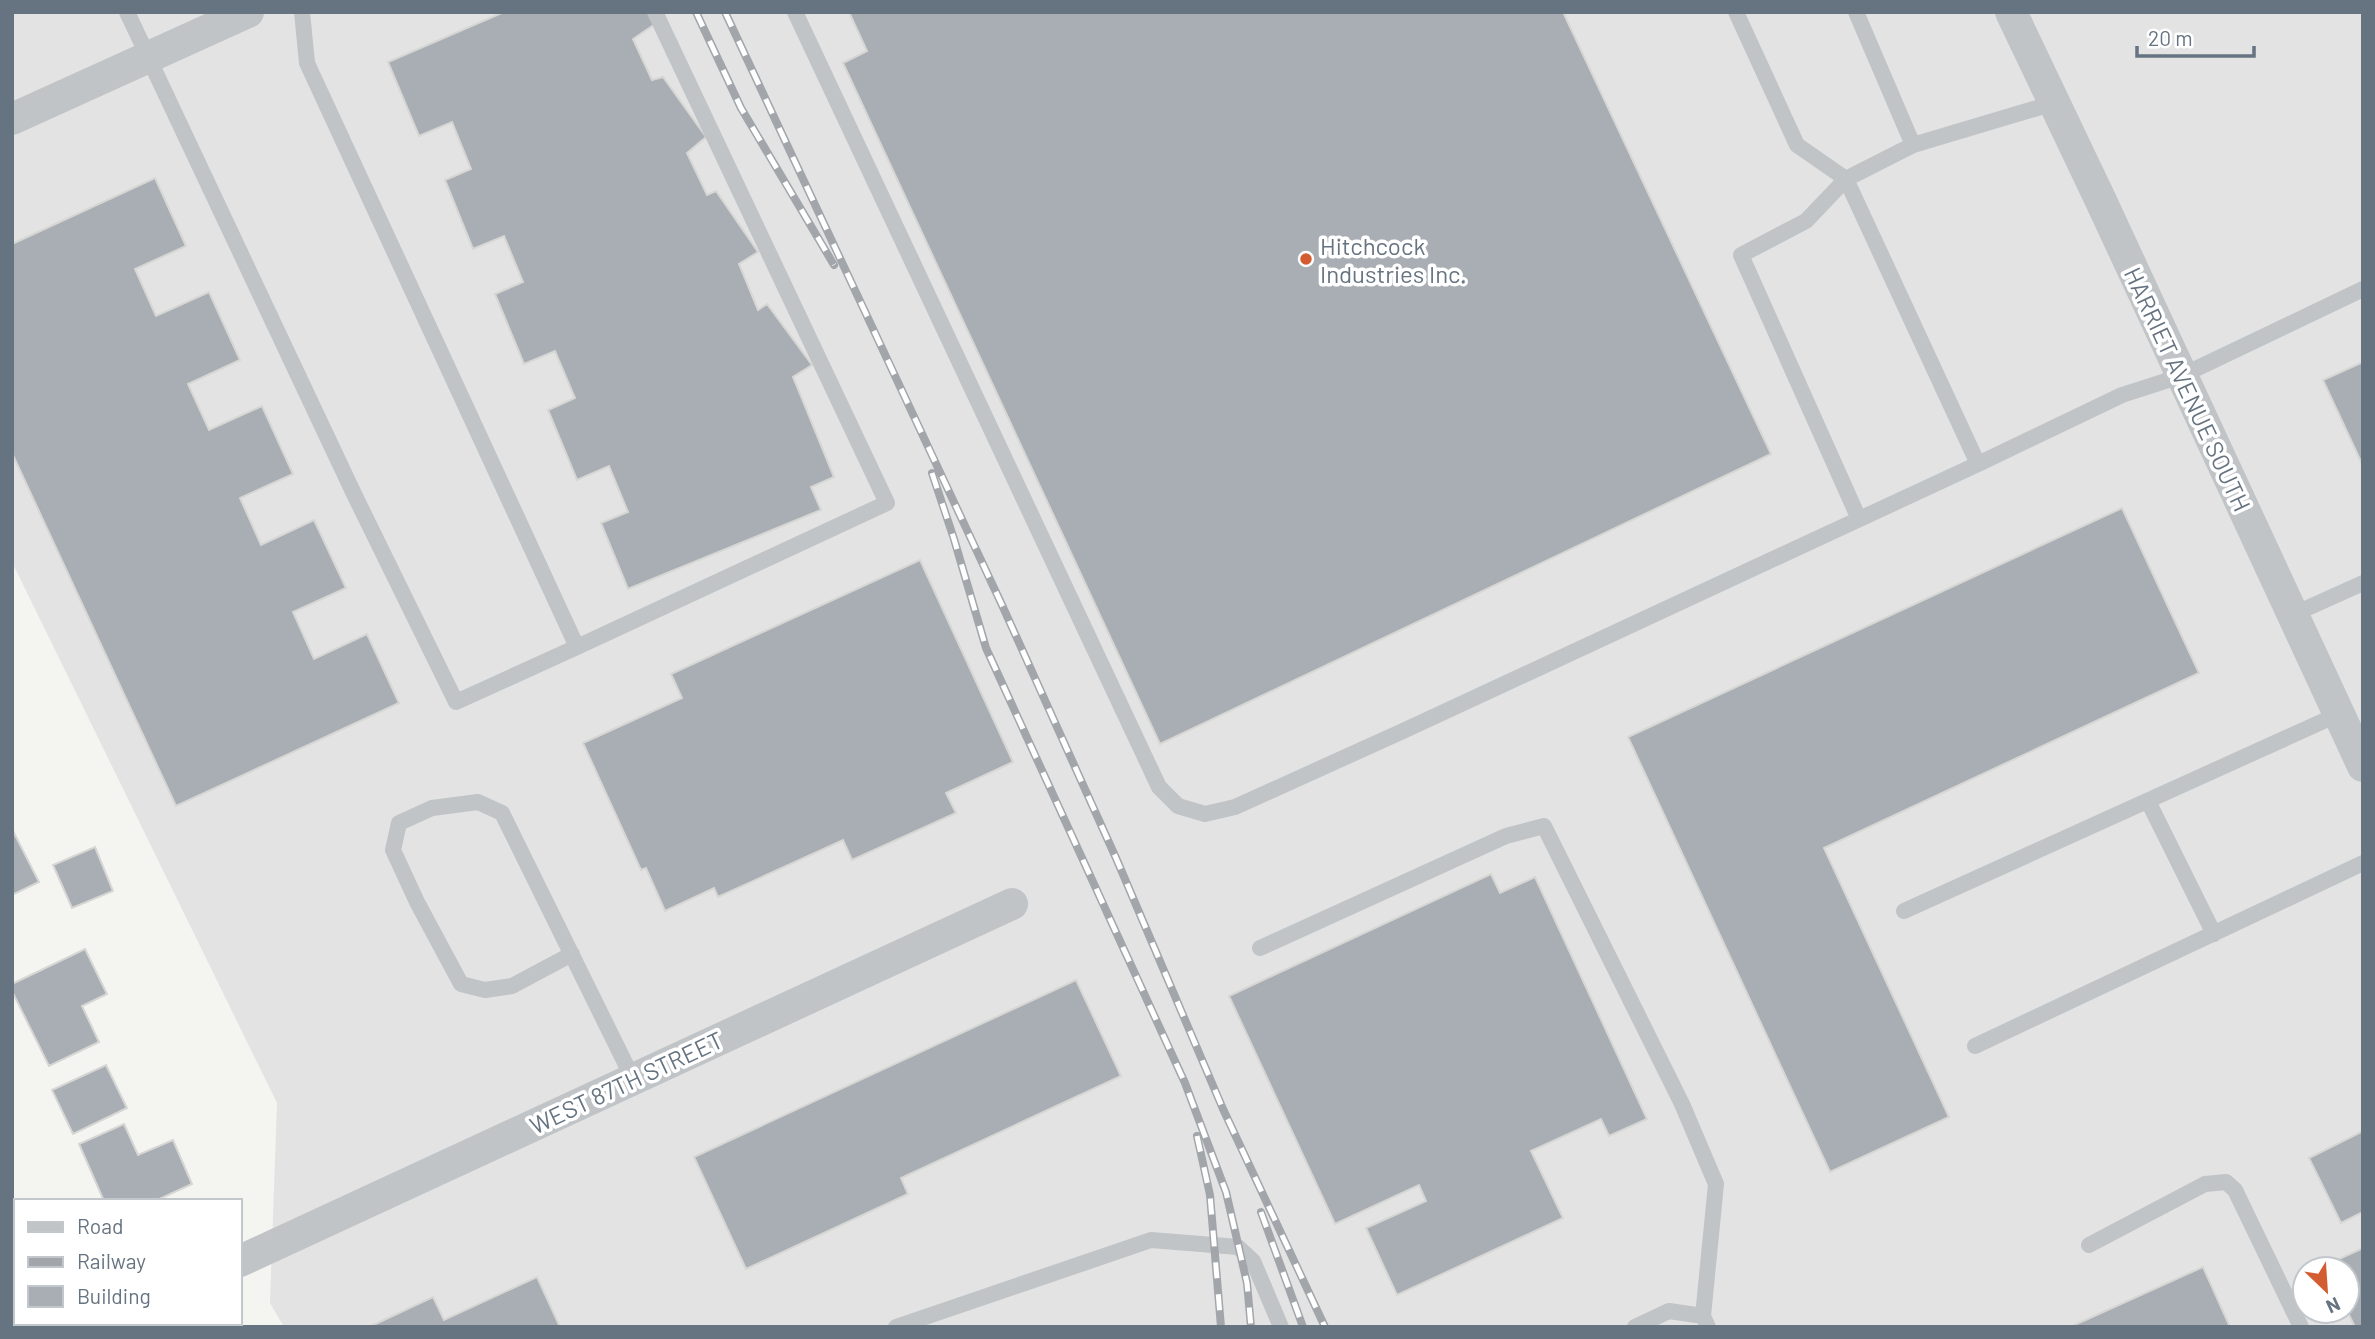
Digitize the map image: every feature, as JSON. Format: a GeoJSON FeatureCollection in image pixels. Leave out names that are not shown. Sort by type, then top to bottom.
{"type":"FeatureCollection","features":[{"type":"Feature","properties":{"kind":"street"},"geometry":{"type":"LineString","coordinates":[[12,119],[248,12]]}},
{"type":"Feature","properties":{"kind":"street","name":"HARRIET AVENUE SOUTH"},"geometry":{"type":"LineString","coordinates":[[2011,12],[2363,766]]}},
{"type":"Feature","properties":{"kind":"street","name":"WEST 87TH STREET"},"geometry":{"type":"LineString","coordinates":[[242,1260],[1012,904]]}},
{"type":"Feature","properties":{"kind":"lane"},"geometry":{"type":"LineString","coordinates":[[127,12],[348,482],[456,702],[887,503],[655,12]]}},
{"type":"Feature","properties":{"kind":"lane"},"geometry":{"type":"LineString","coordinates":[[302,12],[307,63],[577,647]]}},
{"type":"Feature","properties":{"kind":"lane"},"geometry":{"type":"LineString","coordinates":[[795,12],[1159,787],[1178,806],[1205,814],[1235,807],[1416,725],[2122,396],[2181,376],[2363,289]]}},
{"type":"Feature","properties":{"kind":"lane"},"geometry":{"type":"LineString","coordinates":[[1736,12],[1797,145],[1846,179],[1978,464]]}},
{"type":"Feature","properties":{"kind":"lane"},"geometry":{"type":"LineString","coordinates":[[1856,12],[1913,145]]}},
{"type":"Feature","properties":{"kind":"lane"},"geometry":{"type":"LineString","coordinates":[[1859,519],[1741,254],[1806,221],[1846,179],[1913,145],[2054,103]]}},
{"type":"Feature","properties":{"kind":"lane"},"geometry":{"type":"LineString","coordinates":[[2292,615],[2363,583]]}},
{"type":"Feature","properties":{"kind":"lane"},"geometry":{"type":"LineString","coordinates":[[1904,911],[2339,714]]}},
{"type":"Feature","properties":{"kind":"lane"},"geometry":{"type":"LineString","coordinates":[[2148,800],[2214,934]]}},
{"type":"Feature","properties":{"kind":"lane"},"geometry":{"type":"LineString","coordinates":[[572,954],[512,986],[485,990],[461,984],[417,902],[393,850],[399,823],[432,808],[478,802],[502,813],[572,954],[632,1079]]}},
{"type":"Feature","properties":{"kind":"lane"},"geometry":{"type":"LineString","coordinates":[[1260,948],[1506,836],[1544,826],[1682,1104],[1716,1184],[1705,1321],[1669,1311],[1635,1327]]}},
{"type":"Feature","properties":{"kind":"lane"},"geometry":{"type":"LineString","coordinates":[[1975,1046],[2363,863]]}},
{"type":"Feature","properties":{"kind":"lane"},"geometry":{"type":"LineString","coordinates":[[2089,1245],[2206,1184],[2225,1182],[2235,1189],[2301,1327]]}},
{"type":"Feature","properties":{"kind":"lane"},"geometry":{"type":"LineString","coordinates":[[896,1327],[1151,1240],[1238,1247],[1253,1261],[1281,1327]]}},
{"type":"Feature","properties":{"kind":"shaded area"},"geometry":{"type":"Polygon","coordinates":[[[12,12],[2363,12],[2363,1327],[284,1327],[270,1303],[277,1103],[12,562],[12,12]]]}},
{"type":"Feature","properties":{"kind":"building"},"geometry":{"type":"Polygon","coordinates":[[[504,12],[649,12],[655,24],[633,39],[652,80],[663,77],[706,137],[687,153],[707,195],[716,191],[758,252],[739,264],[758,310],[767,304],[812,365],[793,377],[834,477],[811,487],[821,510],[628,589],[601,523],[628,512],[609,466],[577,480],[548,410],[575,398],[555,351],[524,364],[495,294],[523,282],[504,236],[473,249],[445,180],[471,169],[452,122],[419,136],[388,62],[504,12]]]}},
{"type":"Feature","properties":{"kind":"building","name":"Hitchcock Industries Inc."},"geometry":{"type":"Polygon","coordinates":[[[849,12],[1563,12],[1771,454],[1160,744],[843,63],[867,51],[849,12]]]}},
{"type":"Feature","properties":{"kind":"building"},"geometry":{"type":"Polygon","coordinates":[[[155,178],[186,246],[135,269],[156,316],[209,292],[240,360],[188,384],[209,430],[262,406],[293,474],[240,498],[261,545],[314,520],[346,588],[293,612],[314,659],[367,634],[399,703],[176,806],[12,453],[12,244],[155,178]]]}},
{"type":"Feature","properties":{"kind":"building"},"geometry":{"type":"Polygon","coordinates":[[[2363,362],[2363,466],[2323,380],[2363,362]]]}},
{"type":"Feature","properties":{"kind":"building"},"geometry":{"type":"Polygon","coordinates":[[[2122,508],[2199,673],[1824,848],[1949,1117],[1830,1172],[1628,737],[2122,508]]]}},
{"type":"Feature","properties":{"kind":"building"},"geometry":{"type":"Polygon","coordinates":[[[920,560],[1013,762],[946,793],[956,813],[852,860],[843,840],[718,897],[714,888],[665,911],[646,868],[641,870],[583,743],[682,698],[671,674],[920,560]]]}},
{"type":"Feature","properties":{"kind":"building"},"geometry":{"type":"Polygon","coordinates":[[[12,829],[39,882],[12,895],[12,829]]]}},
{"type":"Feature","properties":{"kind":"building"},"geometry":{"type":"Polygon","coordinates":[[[95,847],[113,891],[72,908],[53,865],[95,847]]]}},
{"type":"Feature","properties":{"kind":"building"},"geometry":{"type":"Polygon","coordinates":[[[1491,874],[1500,893],[1535,877],[1647,1119],[1609,1136],[1601,1119],[1531,1151],[1563,1218],[1397,1295],[1366,1228],[1426,1201],[1419,1185],[1335,1224],[1229,996],[1491,874]]]}},
{"type":"Feature","properties":{"kind":"building"},"geometry":{"type":"Polygon","coordinates":[[[85,949],[107,994],[82,1006],[99,1042],[49,1066],[12,991],[12,984],[85,949]]]}},
{"type":"Feature","properties":{"kind":"building"},"geometry":{"type":"Polygon","coordinates":[[[1076,980],[1121,1076],[901,1178],[908,1194],[746,1269],[694,1157],[1076,980]]]}},
{"type":"Feature","properties":{"kind":"building"},"geometry":{"type":"Polygon","coordinates":[[[106,1065],[127,1108],[73,1134],[52,1090],[106,1065]]]}},
{"type":"Feature","properties":{"kind":"building"},"geometry":{"type":"Polygon","coordinates":[[[124,1124],[138,1155],[173,1140],[192,1184],[159,1199],[103,1199],[79,1144],[124,1124]]]}},
{"type":"Feature","properties":{"kind":"building"},"geometry":{"type":"Polygon","coordinates":[[[2363,1131],[2363,1212],[2341,1223],[2309,1158],[2363,1131]]]}},
{"type":"Feature","properties":{"kind":"building"},"geometry":{"type":"Polygon","coordinates":[[[2363,1248],[2363,1327],[2354,1325],[2361,1325],[2361,1255],[2348,1255],[2363,1248]]]}},
{"type":"Feature","properties":{"kind":"building"},"geometry":{"type":"Polygon","coordinates":[[[2203,1267],[2230,1327],[2070,1327],[2203,1267]]]}},
{"type":"Feature","properties":{"kind":"building"},"geometry":{"type":"Polygon","coordinates":[[[537,1277],[560,1327],[369,1327],[433,1297],[444,1320],[537,1277]]]}},
{"type":"Feature","properties":{"kind":"railway"},"geometry":{"type":"LineString","coordinates":[[696,12],[741,108],[834,265]]}},
{"type":"Feature","properties":{"kind":"railway"},"geometry":{"type":"LineString","coordinates":[[725,12],[1002,605],[1116,858],[1223,1109],[1325,1327]]}},
{"type":"Feature","properties":{"kind":"railway"},"geometry":{"type":"LineString","coordinates":[[932,473],[986,648],[1185,1083],[1226,1192],[1247,1283],[1251,1327]]}},
{"type":"Feature","properties":{"kind":"railway"},"geometry":{"type":"LineString","coordinates":[[1197,1136],[1210,1195],[1221,1327]]}},
{"type":"Feature","properties":{"kind":"railway"},"geometry":{"type":"LineString","coordinates":[[1261,1212],[1303,1327]]}},
{"type":"Feature","properties":{"kind":"place","name":"Hitchcock Industries Inc."},"geometry":{"type":"Point","coordinates":[1306,259]}}]}
